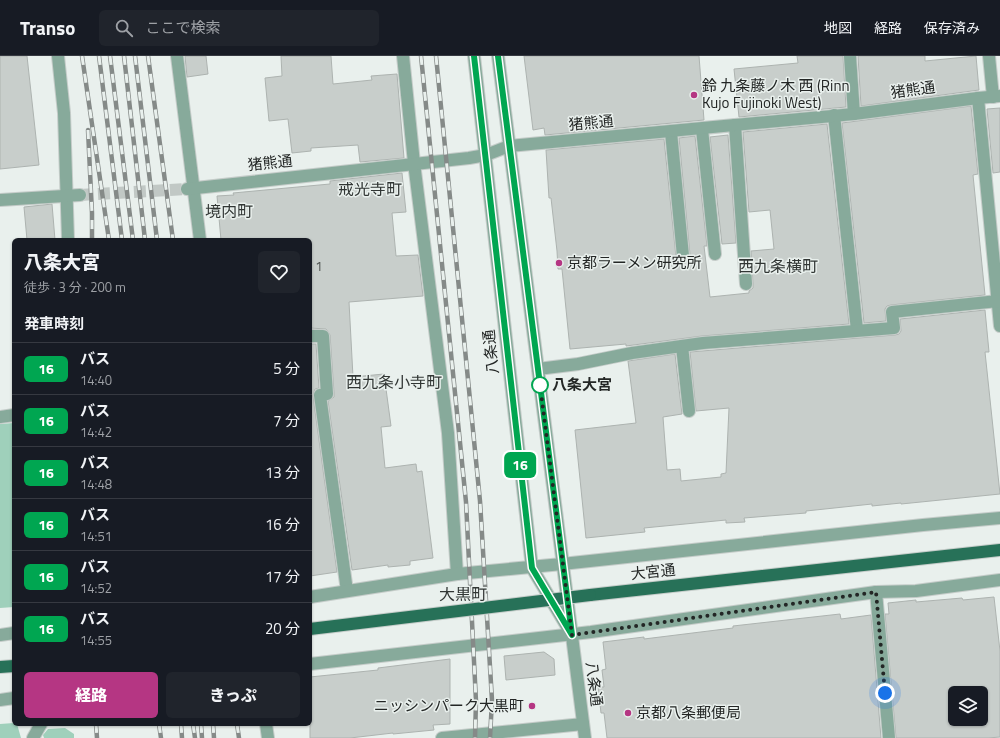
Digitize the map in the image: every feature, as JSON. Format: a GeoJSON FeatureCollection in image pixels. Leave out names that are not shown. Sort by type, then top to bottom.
{"type":"FeatureCollection","features":[{"type":"Feature","properties":{"kind":"main road","name":"大宮通"},"geometry":{"type":"LineString","coordinates":[[312,630],[590,595],[1000,550]]}},
{"type":"Feature","properties":{"kind":"main road"},"geometry":{"type":"LineString","coordinates":[[0,667],[12,666]]}},
{"type":"Feature","properties":{"kind":"street"},"geometry":{"type":"LineString","coordinates":[[58,56],[64,113],[68,196],[68,238]]}},
{"type":"Feature","properties":{"kind":"street"},"geometry":{"type":"LineString","coordinates":[[177,56],[190,188],[200,238]]}},
{"type":"Feature","properties":{"kind":"street"},"geometry":{"type":"LineString","coordinates":[[403,56],[414,163],[448,433],[457,574]]}},
{"type":"Feature","properties":{"kind":"street","name":"八条通"},"geometry":{"type":"LineString","coordinates":[[474,56],[532,568],[572,635]]}},
{"type":"Feature","properties":{"kind":"street","name":"八条通"},"geometry":{"type":"LineString","coordinates":[[498,56],[585,738]]}},
{"type":"Feature","properties":{"kind":"street"},"geometry":{"type":"LineString","coordinates":[[850,56],[854,114]]}},
{"type":"Feature","properties":{"kind":"street"},"geometry":{"type":"LineString","coordinates":[[989,56],[997,96]]}},
{"type":"Feature","properties":{"kind":"street","name":"猪熊通"},"geometry":{"type":"LineString","coordinates":[[190,188],[486,155],[509,146],[854,114],[997,96]]}},
{"type":"Feature","properties":{"kind":"street"},"geometry":{"type":"LineString","coordinates":[[978,98],[996,241],[1000,326]]}},
{"type":"Feature","properties":{"kind":"street"},"geometry":{"type":"LineString","coordinates":[[834,115],[857,330]]}},
{"type":"Feature","properties":{"kind":"street"},"geometry":{"type":"LineString","coordinates":[[736,125],[746,284]]}},
{"type":"Feature","properties":{"kind":"street"},"geometry":{"type":"LineString","coordinates":[[702,128],[715,254]]}},
{"type":"Feature","properties":{"kind":"street"},"geometry":{"type":"LineString","coordinates":[[671,132],[683,256]]}},
{"type":"Feature","properties":{"kind":"street"},"geometry":{"type":"LineString","coordinates":[[0,200],[80,195]]}},
{"type":"Feature","properties":{"kind":"street"},"geometry":{"type":"LineString","coordinates":[[538,369],[578,364],[632,353],[682,346],[894,328],[892,312],[998,301]]}},
{"type":"Feature","properties":{"kind":"street"},"geometry":{"type":"LineString","coordinates":[[312,336],[323,336],[327,394],[315,396],[347,591]]}},
{"type":"Feature","properties":{"kind":"street"},"geometry":{"type":"LineString","coordinates":[[682,346],[689,411]]}},
{"type":"Feature","properties":{"kind":"street"},"geometry":{"type":"LineString","coordinates":[[0,417],[12,415]]}},
{"type":"Feature","properties":{"kind":"street"},"geometry":{"type":"LineString","coordinates":[[312,597],[457,574],[532,568],[1000,518]]}},
{"type":"Feature","properties":{"kind":"street"},"geometry":{"type":"LineString","coordinates":[[312,664],[572,635],[876,592],[916,591],[1000,580]]}},
{"type":"Feature","properties":{"kind":"street"},"geometry":{"type":"LineString","coordinates":[[876,592],[889,738]]}},
{"type":"Feature","properties":{"kind":"street"},"geometry":{"type":"LineString","coordinates":[[0,635],[12,633]]}},
{"type":"Feature","properties":{"kind":"street"},"geometry":{"type":"LineString","coordinates":[[0,700],[12,698]]}},
{"type":"Feature","properties":{"kind":"street"},"geometry":{"type":"LineString","coordinates":[[442,738],[583,724]]}},
{"type":"Feature","properties":{"kind":"street"},"geometry":{"type":"LineString","coordinates":[[33,738],[40,726]]}},
{"type":"Feature","properties":{"kind":"street"},"geometry":{"type":"LineString","coordinates":[[266,726],[268,738]]}},
{"type":"Feature","properties":{"kind":"green space"},"geometry":{"type":"Polygon","coordinates":[[[12,423],[12,607],[0,608],[0,424],[12,423]]]}},
{"type":"Feature","properties":{"kind":"green space"},"geometry":{"type":"Polygon","coordinates":[[[12,723],[12,726],[18,726],[21,738],[0,738],[0,724],[12,723]]]}},
{"type":"Feature","properties":{"kind":"green space"},"geometry":{"type":"Polygon","coordinates":[[[65,728],[74,734],[74,738],[44,738],[43,735],[48,729],[65,728]]]}},
{"type":"Feature","properties":{"kind":"building"},"geometry":{"type":"Polygon","coordinates":[[[0,56],[27,56],[39,165],[0,169],[0,56]]]}},
{"type":"Feature","properties":{"kind":"building"},"geometry":{"type":"Polygon","coordinates":[[[185,56],[206,56],[208,74],[187,77],[185,56]]]}},
{"type":"Feature","properties":{"kind":"building"},"geometry":{"type":"Polygon","coordinates":[[[281,56],[331,56],[333,84],[372,80],[371,76],[397,74],[404,158],[360,162],[358,145],[311,148],[311,151],[292,153],[288,119],[269,121],[265,78],[282,76],[281,56]]]}},
{"type":"Feature","properties":{"kind":"building"},"geometry":{"type":"Polygon","coordinates":[[[524,56],[699,56],[704,120],[545,135],[544,128],[533,130],[524,56]]]}},
{"type":"Feature","properties":{"kind":"building"},"geometry":{"type":"Polygon","coordinates":[[[797,56],[843,56],[846,107],[739,117],[734,69],[798,63],[797,56]]]}},
{"type":"Feature","properties":{"kind":"building"},"geometry":{"type":"Polygon","coordinates":[[[858,56],[925,56],[925,61],[976,56],[979,90],[861,106],[858,56]]]}},
{"type":"Feature","properties":{"kind":"building"},"geometry":{"type":"Polygon","coordinates":[[[971,106],[978,174],[973,175],[985,295],[891,305],[887,306],[885,309],[886,321],[864,323],[842,123],[971,106]]]}},
{"type":"Feature","properties":{"kind":"building"},"geometry":{"type":"Polygon","coordinates":[[[1000,108],[1000,172],[993,173],[987,109],[1000,108]]]}},
{"type":"Feature","properties":{"kind":"building"},"geometry":{"type":"Polygon","coordinates":[[[827,124],[849,324],[702,336],[626,346],[626,344],[570,349],[562,269],[558,269],[551,198],[549,198],[546,150],[664,139],[676,257],[680,263],[684,263],[690,259],[690,255],[679,138],[695,136],[707,246],[704,246],[710,297],[749,293],[749,291],[753,288],[751,251],[774,249],[770,210],[749,212],[743,132],[827,124]]]}},
{"type":"Feature","properties":{"kind":"building"},"geometry":{"type":"Polygon","coordinates":[[[728,135],[736,243],[722,244],[710,137],[728,135]]]}},
{"type":"Feature","properties":{"kind":"building"},"geometry":{"type":"Polygon","coordinates":[[[402,173],[406,212],[392,213],[396,256],[418,255],[423,296],[349,302],[353,377],[384,374],[391,426],[381,427],[385,468],[416,464],[417,472],[422,471],[433,558],[410,561],[410,565],[388,567],[388,565],[352,570],[328,401],[334,397],[330,335],[326,329],[312,328],[312,238],[221,238],[217,196],[234,195],[233,193],[330,184],[330,181],[402,173]]]}},
{"type":"Feature","properties":{"kind":"building"},"geometry":{"type":"Polygon","coordinates":[[[52,204],[55,238],[27,238],[24,207],[52,204]]]}},
{"type":"Feature","properties":{"kind":"building"},"geometry":{"type":"Polygon","coordinates":[[[985,310],[989,352],[985,352],[1000,494],[901,504],[872,506],[872,504],[806,511],[806,513],[744,518],[745,522],[726,523],[726,520],[644,528],[645,532],[586,538],[575,430],[636,423],[628,361],[675,354],[682,414],[663,417],[667,470],[680,469],[681,481],[721,477],[721,474],[726,473],[729,408],[696,411],[690,352],[895,335],[899,334],[901,331],[900,319],[985,310]]]}},
{"type":"Feature","properties":{"kind":"building"},"geometry":{"type":"Polygon","coordinates":[[[312,344],[316,344],[319,388],[315,389],[313,396],[337,572],[312,576],[312,344]]]}},
{"type":"Feature","properties":{"kind":"building"},"geometry":{"type":"Polygon","coordinates":[[[994,597],[1000,651],[1000,737],[896,738],[885,614],[889,614],[888,603],[962,598],[963,600],[994,597]]]}},
{"type":"Feature","properties":{"kind":"building"},"geometry":{"type":"Polygon","coordinates":[[[840,614],[841,619],[871,615],[881,738],[607,738],[604,713],[601,713],[598,687],[604,687],[602,670],[606,669],[603,642],[644,637],[644,639],[733,628],[733,626],[840,614]]]}},
{"type":"Feature","properties":{"kind":"building"},"geometry":{"type":"Polygon","coordinates":[[[544,652],[554,659],[555,675],[506,680],[504,656],[544,652]]]}},
{"type":"Feature","properties":{"kind":"building"},"geometry":{"type":"Polygon","coordinates":[[[450,659],[450,724],[433,725],[434,730],[350,738],[310,738],[310,726],[312,726],[312,677],[378,670],[378,668],[450,659]]]}},
{"type":"Feature","properties":{"kind":"tunnel"},"geometry":{"type":"LineString","coordinates":[[80,195],[187,189]]}},
{"type":"Feature","properties":{"kind":"railway"},"geometry":{"type":"LineString","coordinates":[[82,56],[109,238]]}},
{"type":"Feature","properties":{"kind":"railway"},"geometry":{"type":"LineString","coordinates":[[99,56],[122,238]]}},
{"type":"Feature","properties":{"kind":"railway"},"geometry":{"type":"LineString","coordinates":[[110,56],[133,238]]}},
{"type":"Feature","properties":{"kind":"railway"},"geometry":{"type":"LineString","coordinates":[[124,56],[145,238]]}},
{"type":"Feature","properties":{"kind":"railway"},"geometry":{"type":"LineString","coordinates":[[135,56],[157,238]]}},
{"type":"Feature","properties":{"kind":"railway"},"geometry":{"type":"LineString","coordinates":[[148,56],[173,238]]}},
{"type":"Feature","properties":{"kind":"railway"},"geometry":{"type":"LineString","coordinates":[[421,56],[466,502],[476,701],[475,738]]}},
{"type":"Feature","properties":{"kind":"railway"},"geometry":{"type":"LineString","coordinates":[[436,56],[480,501],[492,700],[490,738]]}},
{"type":"Feature","properties":{"kind":"railway"},"geometry":{"type":"LineString","coordinates":[[88,130],[92,238]]}},
{"type":"Feature","properties":{"kind":"railway"},"geometry":{"type":"LineString","coordinates":[[96,726],[97,738]]}},
{"type":"Feature","properties":{"kind":"railway"},"geometry":{"type":"LineString","coordinates":[[159,726],[161,738]]}},
{"type":"Feature","properties":{"kind":"railway"},"geometry":{"type":"LineString","coordinates":[[181,726],[182,738]]}},
{"type":"Feature","properties":{"kind":"railway"},"geometry":{"type":"LineString","coordinates":[[193,726],[195,738]]}},
{"type":"Feature","properties":{"kind":"railway"},"geometry":{"type":"LineString","coordinates":[[201,726],[202,738]]}},
{"type":"Feature","properties":{"kind":"railway"},"geometry":{"type":"LineString","coordinates":[[213,726],[214,738]]}},
{"type":"Feature","properties":{"kind":"railway"},"geometry":{"type":"LineString","coordinates":[[237,726],[239,738]]}},
{"type":"Feature","properties":{"kind":"bus line","name":"16"},"geometry":{"type":"LineString","coordinates":[[474,56],[532,568],[572,635],[498,56]]}},
{"type":"Feature","properties":{"kind":"place","name":"鈴 九条藤ノ木 西 (Rinn Kujo Fujinoki West)"},"geometry":{"type":"Point","coordinates":[694,95]}},
{"type":"Feature","properties":{"kind":"place","name":"京都ラーメン研究所"},"geometry":{"type":"Point","coordinates":[559,263]}},
{"type":"Feature","properties":{"kind":"place","name":"八条大宮"},"geometry":{"type":"Point","coordinates":[540,385]}},
{"type":"Feature","properties":{"kind":"place","name":"ニッシンパーク大黒町"},"geometry":{"type":"Point","coordinates":[532,706]}},
{"type":"Feature","properties":{"kind":"place","name":"京都八条郵便局"},"geometry":{"type":"Point","coordinates":[628,713]}},
{"type":"Feature","properties":{"kind":"district","name":"戒光寺町"},"geometry":{"type":"Point","coordinates":[370,189]}},
{"type":"Feature","properties":{"kind":"district","name":"境内町"},"geometry":{"type":"Point","coordinates":[229,211]}},
{"type":"Feature","properties":{"kind":"district","name":"西九条横町"},"geometry":{"type":"Point","coordinates":[778,266]}},
{"type":"Feature","properties":{"kind":"district","name":"西九条小寺町"},"geometry":{"type":"Point","coordinates":[394,382]}},
{"type":"Feature","properties":{"kind":"district","name":"大黒町"},"geometry":{"type":"Point","coordinates":[463,594]}},
{"type":"Feature","properties":{"kind":"route"},"geometry":{"type":"LineString","coordinates":[[540,385],[572,635],[876,592],[885,693]]}}]}
